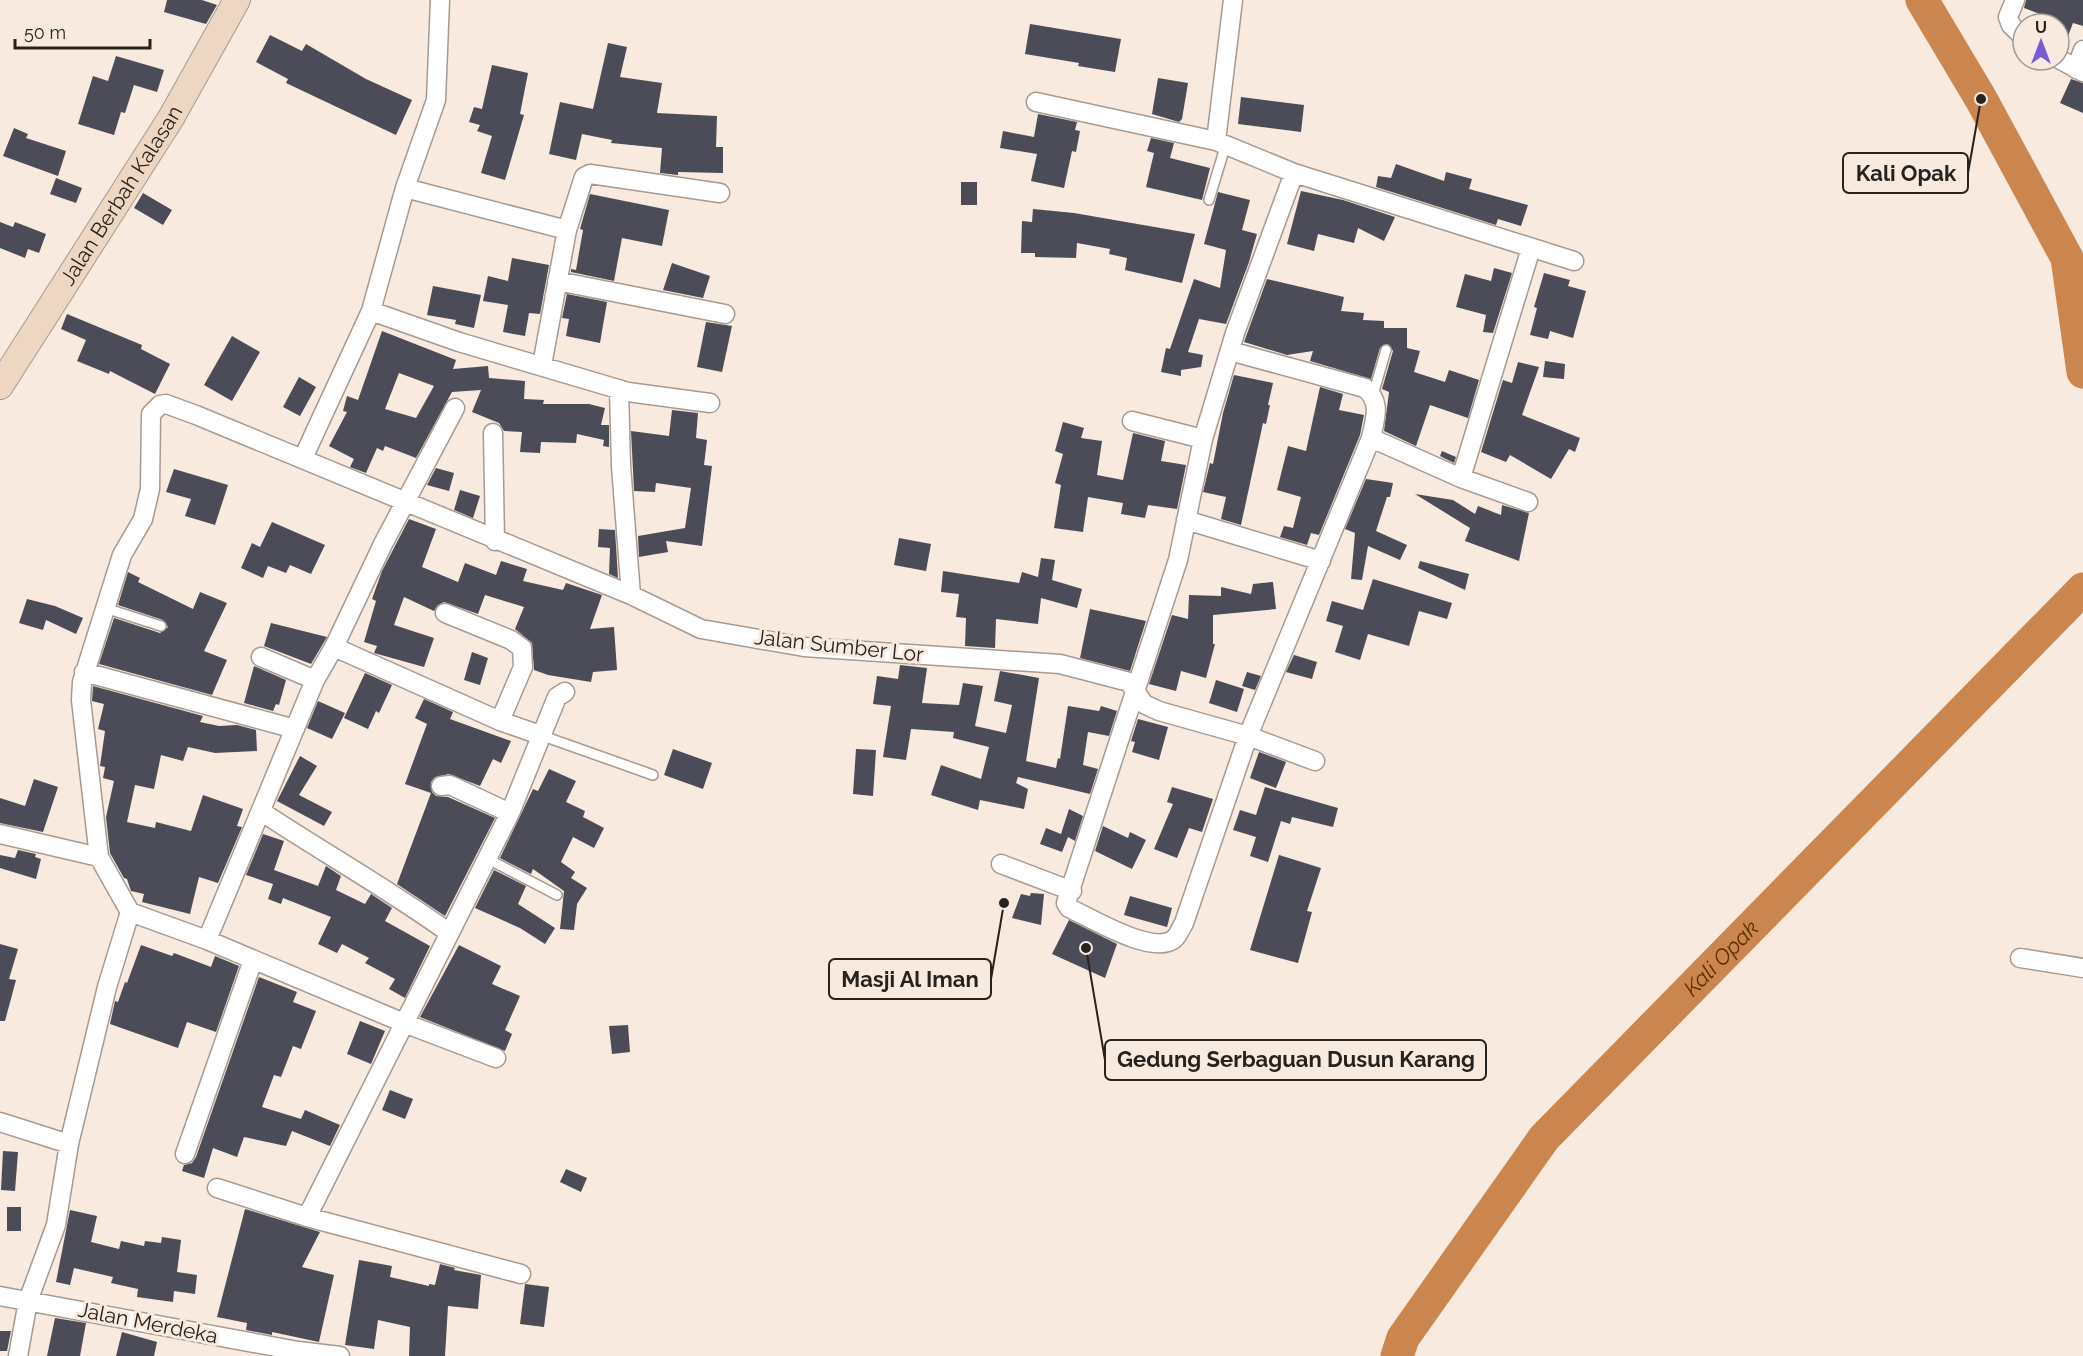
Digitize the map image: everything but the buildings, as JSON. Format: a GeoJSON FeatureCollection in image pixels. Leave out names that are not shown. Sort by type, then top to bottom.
{"type":"FeatureCollection","features":[{"type":"Feature","properties":{"kind":"street","name":"Jalan Berbah Kalasan"},"geometry":{"type":"LineString","coordinates":[[0,386],[171,118],[237,0]]}},
{"type":"Feature","properties":{"kind":"street"},"geometry":{"type":"LineString","coordinates":[[303,458],[370,310],[405,188],[436,100],[440,0]]}},
{"type":"Feature","properties":{"kind":"street"},"geometry":{"type":"LineString","coordinates":[[1221,142],[1233,0]]}},
{"type":"Feature","properties":{"kind":"street"},"geometry":{"type":"LineString","coordinates":[[2011,25],[2008,18],[2015,0]]}},
{"type":"Feature","properties":{"kind":"street"},"geometry":{"type":"LineString","coordinates":[[2079,70],[2083,50]]}},
{"type":"Feature","properties":{"kind":"street"},"geometry":{"type":"LineString","coordinates":[[1036,102],[1221,142],[1294,173],[1574,261]]}},
{"type":"Feature","properties":{"kind":"street"},"geometry":{"type":"LineString","coordinates":[[1230,351],[1365,388],[1373,395],[1378,408],[1371,438],[1248,736],[1184,923],[1174,939],[1160,945],[1145,943],[1069,908],[1066,903],[1072,891],[1178,560],[1203,439],[1230,351],[1294,173]]}},
{"type":"Feature","properties":{"kind":"street"},"geometry":{"type":"LineString","coordinates":[[542,365],[567,230],[584,177],[590,174],[720,193]]}},
{"type":"Feature","properties":{"kind":"street"},"geometry":{"type":"LineString","coordinates":[[405,188],[567,230]]}},
{"type":"Feature","properties":{"kind":"street"},"geometry":{"type":"LineString","coordinates":[[1461,478],[1531,248]]}},
{"type":"Feature","properties":{"kind":"street"},"geometry":{"type":"LineString","coordinates":[[556,281],[725,314]]}},
{"type":"Feature","properties":{"kind":"street"},"geometry":{"type":"LineString","coordinates":[[370,310],[459,342],[619,389],[710,403]]}},
{"type":"Feature","properties":{"kind":"street"},"geometry":{"type":"LineString","coordinates":[[619,389],[621,466],[631,595]]}},
{"type":"Feature","properties":{"kind":"street","name":"Jalan Sumber Lor"},"geometry":{"type":"LineString","coordinates":[[105,608],[122,555],[143,519],[150,489],[151,414],[154,408],[166,404],[303,458],[495,541],[631,595],[701,629],[804,647],[1060,664],[1129,682],[1135,694],[1144,704],[1159,711],[1248,736],[1315,761]]}},
{"type":"Feature","properties":{"kind":"street"},"geometry":{"type":"LineString","coordinates":[[207,940],[315,680],[455,408]]}},
{"type":"Feature","properties":{"kind":"street"},"geometry":{"type":"LineString","coordinates":[[1132,421],[1203,439]]}},
{"type":"Feature","properties":{"kind":"street"},"geometry":{"type":"LineString","coordinates":[[493,433],[495,541]]}},
{"type":"Feature","properties":{"kind":"street"},"geometry":{"type":"LineString","coordinates":[[1371,438],[1461,478],[1528,502]]}},
{"type":"Feature","properties":{"kind":"street"},"geometry":{"type":"LineString","coordinates":[[1186,520],[1321,561]]}},
{"type":"Feature","properties":{"kind":"street"},"geometry":{"type":"LineString","coordinates":[[105,608],[84,672],[81,700],[99,857],[130,912],[207,940],[404,1023],[496,1058]]}},
{"type":"Feature","properties":{"kind":"street"},"geometry":{"type":"LineString","coordinates":[[445,613],[511,640],[522,648],[523,666],[500,721]]}},
{"type":"Feature","properties":{"kind":"street"},"geometry":{"type":"LineString","coordinates":[[334,647],[500,721],[543,736]]}},
{"type":"Feature","properties":{"kind":"street"},"geometry":{"type":"LineString","coordinates":[[261,657],[315,680]]}},
{"type":"Feature","properties":{"kind":"street"},"geometry":{"type":"LineString","coordinates":[[84,672],[295,729]]}},
{"type":"Feature","properties":{"kind":"street"},"geometry":{"type":"LineString","coordinates":[[307,1217],[448,932],[510,813],[557,697],[565,692]]}},
{"type":"Feature","properties":{"kind":"street"},"geometry":{"type":"LineString","coordinates":[[441,786],[450,785],[510,813]]}},
{"type":"Feature","properties":{"kind":"street"},"geometry":{"type":"LineString","coordinates":[[262,812],[328,855],[390,891],[448,932]]}},
{"type":"Feature","properties":{"kind":"street"},"geometry":{"type":"LineString","coordinates":[[0,834],[99,857]]}},
{"type":"Feature","properties":{"kind":"street"},"geometry":{"type":"LineString","coordinates":[[1000,864],[1072,891]]}},
{"type":"Feature","properties":{"kind":"street"},"geometry":{"type":"LineString","coordinates":[[18,1356],[28,1301],[56,1225],[69,1144],[107,987],[130,912]]}},
{"type":"Feature","properties":{"kind":"street"},"geometry":{"type":"LineString","coordinates":[[2020,958],[2083,968]]}},
{"type":"Feature","properties":{"kind":"street"},"geometry":{"type":"LineString","coordinates":[[185,1154],[253,960]]}},
{"type":"Feature","properties":{"kind":"street"},"geometry":{"type":"LineString","coordinates":[[0,1122],[69,1144]]}},
{"type":"Feature","properties":{"kind":"street"},"geometry":{"type":"LineString","coordinates":[[216,1188],[307,1217],[521,1274]]}},
{"type":"Feature","properties":{"kind":"street","name":"Jalan Merdeka"},"geometry":{"type":"LineString","coordinates":[[0,1296],[297,1354],[340,1356]]}},
{"type":"Feature","properties":{"kind":"lane"},"geometry":{"type":"LineString","coordinates":[[1209,200],[1221,142]]}},
{"type":"Feature","properties":{"kind":"lane"},"geometry":{"type":"LineString","coordinates":[[1373,395],[1386,350]]}},
{"type":"Feature","properties":{"kind":"lane"},"geometry":{"type":"LineString","coordinates":[[105,608],[161,626]]}},
{"type":"Feature","properties":{"kind":"lane"},"geometry":{"type":"LineString","coordinates":[[543,736],[653,775]]}},
{"type":"Feature","properties":{"kind":"lane"},"geometry":{"type":"LineString","coordinates":[[486,858],[556,895]]}},
{"type":"Feature","properties":{"kind":"waterway","name":"Kali Opak"},"geometry":{"type":"LineString","coordinates":[[1922,0],[1981,99],[2067,258],[2083,372]]}},
{"type":"Feature","properties":{"kind":"waterway","name":"Kali Opak"},"geometry":{"type":"LineString","coordinates":[[1397,1356],[1403,1338],[1544,1138],[2083,589]]}},
{"type":"Feature","properties":{"kind":"place","name":"Kali Opak"},"geometry":{"type":"Point","coordinates":[1981,99]}},
{"type":"Feature","properties":{"kind":"place","name":"Masji Al Iman"},"geometry":{"type":"Point","coordinates":[1004,903]}},
{"type":"Feature","properties":{"kind":"place","name":"Gedung Serbaguan Dusun Karang"},"geometry":{"type":"Point","coordinates":[1086,948]}}]}
